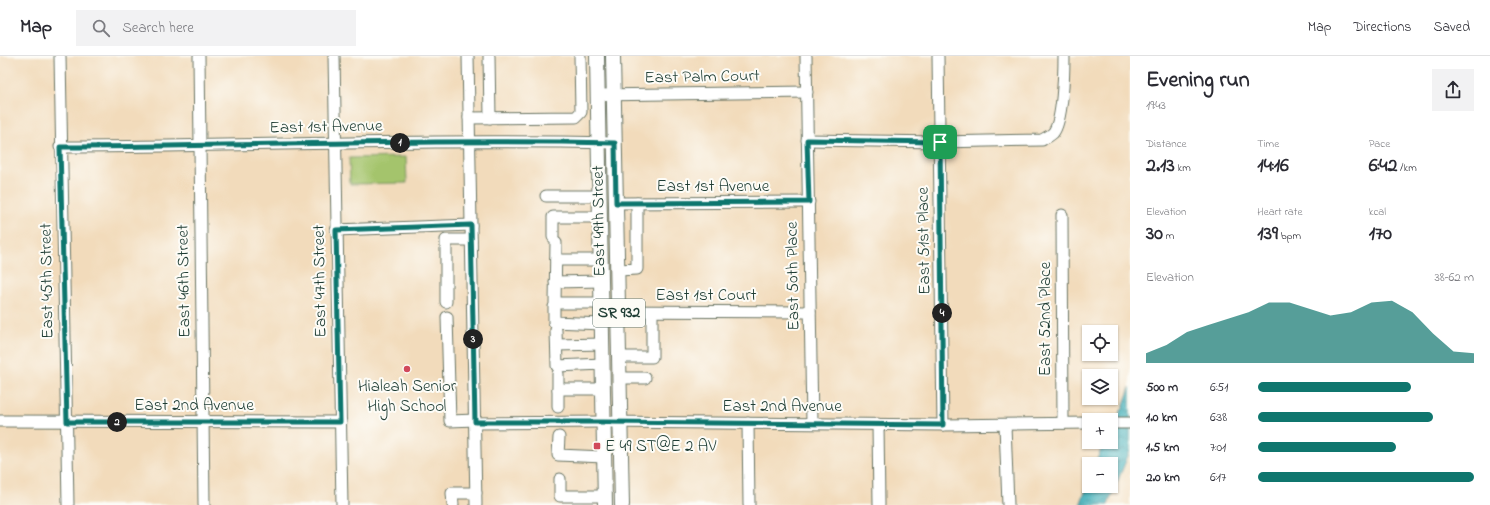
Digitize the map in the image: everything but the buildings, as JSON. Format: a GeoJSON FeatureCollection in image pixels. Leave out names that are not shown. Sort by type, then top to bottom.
{"type":"FeatureCollection","features":[{"type":"Feature","properties":{"kind":"main road","name":"East 49th Street"},"geometry":{"type":"LineString","coordinates":[[597,56],[605,500]]}},
{"type":"Feature","properties":{"kind":"main road","name":"East 49th Street"},"geometry":{"type":"LineString","coordinates":[[613,56],[622,505]]}},
{"type":"Feature","properties":{"kind":"street","name":"East 45th Street"},"geometry":{"type":"LineString","coordinates":[[60,56],[60,147],[68,505]]}},
{"type":"Feature","properties":{"kind":"street","name":"East 46th Street"},"geometry":{"type":"LineString","coordinates":[[199,56],[204,505]]}},
{"type":"Feature","properties":{"kind":"street","name":"East 47th Street"},"geometry":{"type":"LineString","coordinates":[[334,56],[334,143],[342,505]]}},
{"type":"Feature","properties":{"kind":"street"},"geometry":{"type":"LineString","coordinates":[[468,56],[476,505]]}},
{"type":"Feature","properties":{"kind":"street"},"geometry":{"type":"LineString","coordinates":[[489,56],[490,118]]}},
{"type":"Feature","properties":{"kind":"street"},"geometry":{"type":"LineString","coordinates":[[469,118],[576,117],[582,112],[580,56]]}},
{"type":"Feature","properties":{"kind":"street","name":"East 50th Place"},"geometry":{"type":"LineString","coordinates":[[806,56],[812,424]]}},
{"type":"Feature","properties":{"kind":"street","name":"East 51st Place"},"geometry":{"type":"LineString","coordinates":[[938,56],[943,425]]}},
{"type":"Feature","properties":{"kind":"street"},"geometry":{"type":"LineString","coordinates":[[807,140],[940,142],[1042,140],[1053,133],[1058,121],[1064,86],[1064,56]]}},
{"type":"Feature","properties":{"kind":"street","name":"East Palm Court"},"geometry":{"type":"LineString","coordinates":[[598,95],[806,92]]}},
{"type":"Feature","properties":{"kind":"street","name":"East 1st Avenue"},"geometry":{"type":"LineString","coordinates":[[60,147],[334,143],[615,143]]}},
{"type":"Feature","properties":{"kind":"street"},"geometry":{"type":"LineString","coordinates":[[546,196],[600,196]]}},
{"type":"Feature","properties":{"kind":"street","name":"East 1st Avenue"},"geometry":{"type":"LineString","coordinates":[[616,203],[809,202]]}},
{"type":"Feature","properties":{"kind":"street"},"geometry":{"type":"LineString","coordinates":[[618,270],[637,270],[637,203]]}},
{"type":"Feature","properties":{"kind":"street","name":"East 52nd Place"},"geometry":{"type":"LineString","coordinates":[[1062,215],[1063,423]]}},
{"type":"Feature","properties":{"kind":"street"},"geometry":{"type":"LineString","coordinates":[[600,217],[553,217],[556,260],[556,303],[602,313]]}},
{"type":"Feature","properties":{"kind":"street"},"geometry":{"type":"LineString","coordinates":[[336,230],[471,225]]}},
{"type":"Feature","properties":{"kind":"street"},"geometry":{"type":"LineString","coordinates":[[446,302],[446,240],[471,240]]}},
{"type":"Feature","properties":{"kind":"street"},"geometry":{"type":"LineString","coordinates":[[556,260],[601,260]]}},
{"type":"Feature","properties":{"kind":"street"},"geometry":{"type":"LineString","coordinates":[[555,282],[601,281]]}},
{"type":"Feature","properties":{"kind":"street"},"geometry":{"type":"LineString","coordinates":[[554,308],[554,322],[602,313]]}},
{"type":"Feature","properties":{"kind":"street"},"geometry":{"type":"LineString","coordinates":[[619,357],[652,357],[652,312]]}},
{"type":"Feature","properties":{"kind":"street","name":"East 1st Court"},"geometry":{"type":"LineString","coordinates":[[602,313],[810,312]]}},
{"type":"Feature","properties":{"kind":"street","name":"East 2nd Avenue"},"geometry":{"type":"LineString","coordinates":[[447,317],[450,421],[943,425],[1082,423]]}},
{"type":"Feature","properties":{"kind":"street"},"geometry":{"type":"LineString","coordinates":[[556,330],[558,366],[603,364]]}},
{"type":"Feature","properties":{"kind":"street"},"geometry":{"type":"LineString","coordinates":[[557,345],[602,344]]}},
{"type":"Feature","properties":{"kind":"street"},"geometry":{"type":"LineString","coordinates":[[558,374],[558,407]]}},
{"type":"Feature","properties":{"kind":"street"},"geometry":{"type":"LineString","coordinates":[[620,378],[645,378]]}},
{"type":"Feature","properties":{"kind":"street"},"geometry":{"type":"LineString","coordinates":[[558,389],[603,389]]}},
{"type":"Feature","properties":{"kind":"street","name":"East 2nd Avenue"},"geometry":{"type":"LineString","coordinates":[[0,421],[340,422]]}},
{"type":"Feature","properties":{"kind":"street"},"geometry":{"type":"LineString","coordinates":[[748,423],[749,505]]}},
{"type":"Feature","properties":{"kind":"street"},"geometry":{"type":"LineString","coordinates":[[1118,423],[1130,423]]}},
{"type":"Feature","properties":{"kind":"street"},"geometry":{"type":"LineString","coordinates":[[878,424],[879,505]]}},
{"type":"Feature","properties":{"kind":"street"},"geometry":{"type":"LineString","coordinates":[[1005,425],[1008,505]]}},
{"type":"Feature","properties":{"kind":"street"},"geometry":{"type":"LineString","coordinates":[[559,437],[558,455],[604,457]]}},
{"type":"Feature","properties":{"kind":"street"},"geometry":{"type":"LineString","coordinates":[[560,479],[560,496],[605,500]]}},
{"type":"Feature","properties":{"kind":"street"},"geometry":{"type":"LineString","coordinates":[[453,505],[452,493],[476,493]]}},
{"type":"Feature","properties":{"kind":"green space"},"geometry":{"type":"Polygon","coordinates":[[[406,157],[407,183],[350,184],[349,158],[406,157]]]}},
{"type":"Feature","properties":{"kind":"water"},"geometry":{"type":"Polygon","coordinates":[[[1130,387],[1130,451],[1118,480],[1118,457],[1098,457],[1101,449],[1118,449],[1118,416],[1130,387]]]}},
{"type":"Feature","properties":{"kind":"water"},"geometry":{"type":"Polygon","coordinates":[[[1084,493],[1113,493],[1108,505],[1080,505],[1084,493]]]}},
{"type":"Feature","properties":{"kind":"place","name":"Hialeah Senior High School"},"geometry":{"type":"Point","coordinates":[407,369]}},
{"type":"Feature","properties":{"kind":"place","name":"E 49 ST@E 2 AV"},"geometry":{"type":"Point","coordinates":[597,446]}},
{"type":"Feature","properties":{"kind":"route"},"geometry":{"type":"LineString","coordinates":[[807,140],[940,142],[943,425],[475,422],[471,225],[336,230],[340,422],[67,422],[60,147],[334,143],[615,143],[616,203],[809,202],[807,140]]}}]}
